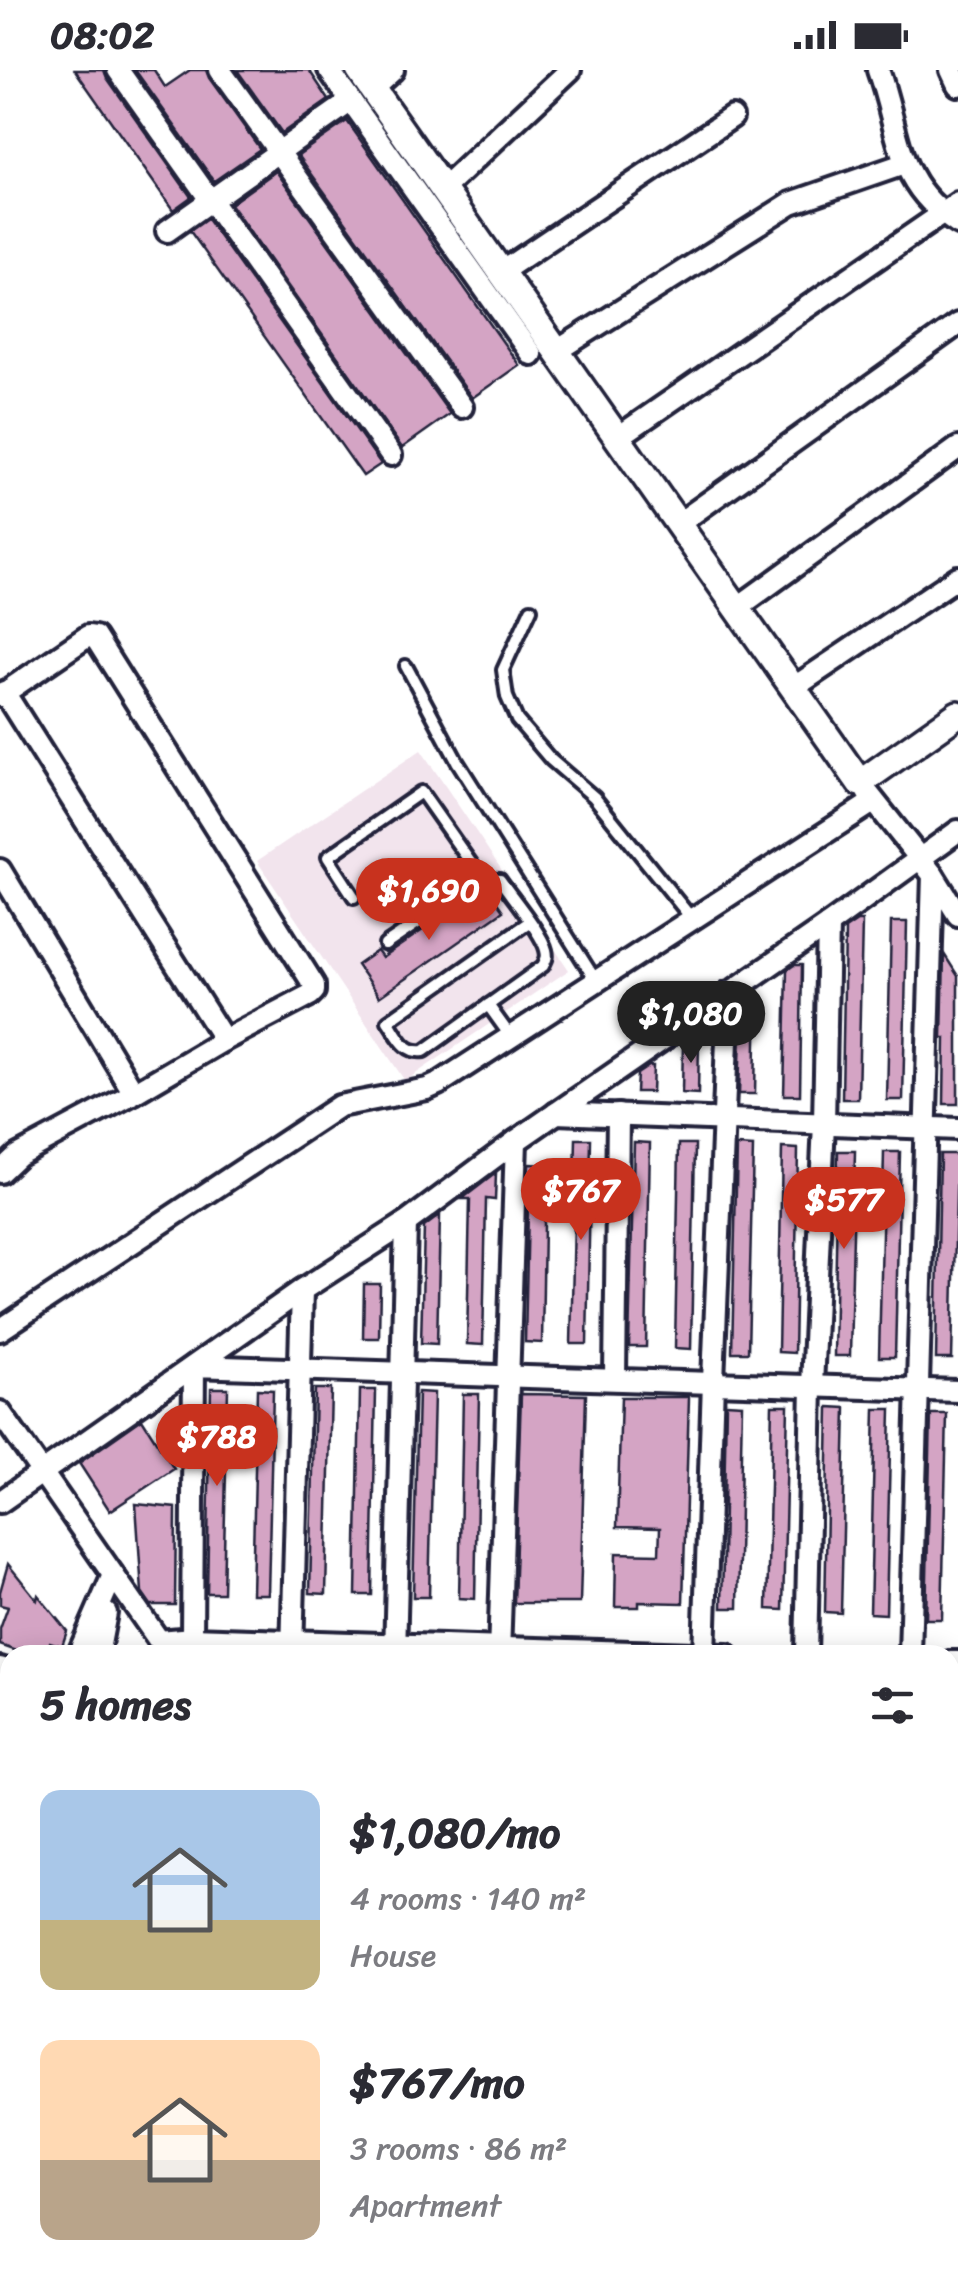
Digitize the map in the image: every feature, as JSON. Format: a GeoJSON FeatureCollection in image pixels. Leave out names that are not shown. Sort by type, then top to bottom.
{"type":"FeatureCollection","features":[{"type":"Feature","properties":{"kind":"street"},"geometry":{"type":"LineString","coordinates":[[118,70],[390,455]]}},
{"type":"Feature","properties":{"kind":"street"},"geometry":{"type":"LineString","coordinates":[[220,70],[462,407]]}},
{"type":"Feature","properties":{"kind":"street"},"geometry":{"type":"LineString","coordinates":[[329,70],[361,87],[443,189],[500,272],[544,352]]}},
{"type":"Feature","properties":{"kind":"street"},"geometry":{"type":"LineString","coordinates":[[167,231],[279,152],[361,87],[393,70]]}},
{"type":"Feature","properties":{"kind":"street"},"geometry":{"type":"LineString","coordinates":[[443,189],[570,70]]}},
{"type":"Feature","properties":{"kind":"street"},"geometry":{"type":"LineString","coordinates":[[618,438],[953,213],[918,190],[904,164],[878,70]]}},
{"type":"Feature","properties":{"kind":"street"},"geometry":{"type":"LineString","coordinates":[[951,70],[958,85]]}},
{"type":"Feature","properties":{"kind":"street"},"geometry":{"type":"LineString","coordinates":[[361,87],[544,352],[618,438],[958,915]]}},
{"type":"Feature","properties":{"kind":"street"},"geometry":{"type":"LineString","coordinates":[[500,272],[732,117]]}},
{"type":"Feature","properties":{"kind":"street"},"geometry":{"type":"LineString","coordinates":[[544,352],[791,204],[904,164]]}},
{"type":"Feature","properties":{"kind":"street"},"geometry":{"type":"LineString","coordinates":[[678,524],[958,324]]}},
{"type":"Feature","properties":{"kind":"street"},"geometry":{"type":"LineString","coordinates":[[737,608],[958,448]]}},
{"type":"Feature","properties":{"kind":"street"},"geometry":{"type":"LineString","coordinates":[[793,688],[958,577]]}},
{"type":"Feature","properties":{"kind":"street"},"geometry":{"type":"LineString","coordinates":[[0,1172],[18,1155],[314,991],[301,961],[94,637],[88,636],[2,694],[224,1040]]}},
{"type":"Feature","properties":{"kind":"street"},"geometry":{"type":"LineString","coordinates":[[0,1330],[339,1106],[427,1089],[511,1038],[692,920],[867,792],[958,714]]}},
{"type":"Feature","properties":{"kind":"street"},"geometry":{"type":"LineString","coordinates":[[0,1502],[302,1290],[406,1223],[516,1140],[729,992],[828,925],[926,868],[958,831]]}},
{"type":"Feature","properties":{"kind":"street"},"geometry":{"type":"LineString","coordinates":[[910,1645],[925,1127],[926,868]]}},
{"type":"Feature","properties":{"kind":"street"},"geometry":{"type":"LineString","coordinates":[[0,870],[134,1094]]}},
{"type":"Feature","properties":{"kind":"street"},"geometry":{"type":"LineString","coordinates":[[806,1645],[828,925]]}},
{"type":"Feature","properties":{"kind":"street"},"geometry":{"type":"LineString","coordinates":[[704,1645],[729,992]]}},
{"type":"Feature","properties":{"kind":"street"},"geometry":{"type":"LineString","coordinates":[[556,1112],[958,1128]]}},
{"type":"Feature","properties":{"kind":"street"},"geometry":{"type":"LineString","coordinates":[[614,1378],[618,1115]]}},
{"type":"Feature","properties":{"kind":"street"},"geometry":{"type":"LineString","coordinates":[[499,1645],[516,1140]]}},
{"type":"Feature","properties":{"kind":"street"},"geometry":{"type":"LineString","coordinates":[[396,1645],[406,1223]]}},
{"type":"Feature","properties":{"kind":"street"},"geometry":{"type":"LineString","coordinates":[[292,1645],[302,1290]]}},
{"type":"Feature","properties":{"kind":"street"},"geometry":{"type":"LineString","coordinates":[[194,1366],[958,1391]]}},
{"type":"Feature","properties":{"kind":"street"},"geometry":{"type":"LineString","coordinates":[[192,1638],[194,1366]]}},
{"type":"Feature","properties":{"kind":"street"},"geometry":{"type":"LineString","coordinates":[[0,1412],[162,1645]]}},
{"type":"Feature","properties":{"kind":"street"},"geometry":{"type":"LineString","coordinates":[[82,1645],[113,1575]]}},
{"type":"Feature","properties":{"kind":"street"},"geometry":{"type":"LineString","coordinates":[[100,1645],[113,1575]]}},
{"type":"Feature","properties":{"kind":"street"},"geometry":{"type":"LineString","coordinates":[[172,1645],[192,1638],[262,1645]]}},
{"type":"Feature","properties":{"kind":"lane"},"geometry":{"type":"LineString","coordinates":[[531,608],[503,670],[507,697],[517,720],[551,760],[594,796],[692,920]]}},
{"type":"Feature","properties":{"kind":"lane"},"geometry":{"type":"LineString","coordinates":[[406,666],[458,761],[597,982]]}},
{"type":"Feature","properties":{"kind":"lane"},"geometry":{"type":"LineString","coordinates":[[354,898],[328,857],[421,792],[482,879]]}},
{"type":"Feature","properties":{"kind":"lane"},"geometry":{"type":"LineString","coordinates":[[385,945],[482,879],[500,880],[529,922],[544,946],[543,966],[418,1052],[404,1046],[388,1021],[529,922]]}},
{"type":"Feature","properties":{"kind":"lane"},"geometry":{"type":"LineString","coordinates":[[488,1005],[511,1038]]}},
{"type":"Feature","properties":{"kind":"shaded area"},"geometry":{"type":"Polygon","coordinates":[[[421,750],[569,970],[405,1081],[257,861],[421,750]]]}},
{"type":"Feature","properties":{"kind":"building"},"geometry":{"type":"Polygon","coordinates":[[[75,70],[104,70],[191,197],[173,210],[75,70]]]}},
{"type":"Feature","properties":{"kind":"building"},"geometry":{"type":"Polygon","coordinates":[[[135,70],[154,70],[165,87],[190,70],[206,70],[260,149],[214,181],[135,70]]]}},
{"type":"Feature","properties":{"kind":"building"},"geometry":{"type":"Polygon","coordinates":[[[237,70],[309,70],[329,100],[282,133],[237,70]]]}},
{"type":"Feature","properties":{"kind":"building"},"geometry":{"type":"Polygon","coordinates":[[[347,121],[519,365],[472,398],[298,155],[347,121]]]}},
{"type":"Feature","properties":{"kind":"building"},"geometry":{"type":"Polygon","coordinates":[[[276,171],[450,414],[402,448],[230,204],[276,171]]]}},
{"type":"Feature","properties":{"kind":"building"},"geometry":{"type":"Polygon","coordinates":[[[207,219],[381,464],[363,476],[190,231],[207,219]]]}},
{"type":"Feature","properties":{"kind":"building"},"geometry":{"type":"Polygon","coordinates":[[[484,888],[503,911],[379,997],[357,965],[377,951],[382,958],[484,888]]]}},
{"type":"Feature","properties":{"kind":"building"},"geometry":{"type":"Polygon","coordinates":[[[862,921],[858,1099],[842,1099],[845,929],[862,921]]]}},
{"type":"Feature","properties":{"kind":"building"},"geometry":{"type":"Polygon","coordinates":[[[891,922],[907,922],[903,1100],[887,1100],[891,922]]]}},
{"type":"Feature","properties":{"kind":"building"},"geometry":{"type":"Polygon","coordinates":[[[944,954],[958,976],[958,1104],[944,1104],[944,954]]]}},
{"type":"Feature","properties":{"kind":"building"},"geometry":{"type":"Polygon","coordinates":[[[802,965],[800,1095],[784,1095],[787,970],[802,965]]]}},
{"type":"Feature","properties":{"kind":"building"},"geometry":{"type":"Polygon","coordinates":[[[757,991],[755,1094],[739,1094],[742,1001],[757,991]]]}},
{"type":"Feature","properties":{"kind":"building"},"geometry":{"type":"Polygon","coordinates":[[[699,1039],[698,1094],[682,1093],[683,1042],[699,1039]]]}},
{"type":"Feature","properties":{"kind":"building"},"geometry":{"type":"Polygon","coordinates":[[[653,1066],[652,1092],[636,1092],[637,1074],[653,1066]]]}},
{"type":"Feature","properties":{"kind":"building"},"geometry":{"type":"Polygon","coordinates":[[[576,1139],[591,1139],[587,1344],[571,1344],[576,1139]]]}},
{"type":"Feature","properties":{"kind":"building"},"geometry":{"type":"Polygon","coordinates":[[[634,1142],[650,1143],[646,1347],[629,1347],[634,1142]]]}},
{"type":"Feature","properties":{"kind":"building"},"geometry":{"type":"Polygon","coordinates":[[[679,1144],[695,1144],[691,1349],[675,1348],[679,1144]]]}},
{"type":"Feature","properties":{"kind":"building"},"geometry":{"type":"Polygon","coordinates":[[[737,1146],[753,1147],[748,1352],[732,1352],[737,1146]]]}},
{"type":"Feature","properties":{"kind":"building"},"geometry":{"type":"Polygon","coordinates":[[[782,1148],[798,1149],[794,1353],[778,1352],[782,1148]]]}},
{"type":"Feature","properties":{"kind":"building"},"geometry":{"type":"Polygon","coordinates":[[[838,1151],[855,1151],[850,1356],[834,1356],[838,1151]]]}},
{"type":"Feature","properties":{"kind":"building"},"geometry":{"type":"Polygon","coordinates":[[[884,1152],[900,1152],[895,1357],[879,1357],[884,1152]]]}},
{"type":"Feature","properties":{"kind":"building"},"geometry":{"type":"Polygon","coordinates":[[[940,1154],[957,1154],[952,1359],[936,1359],[940,1154]]]}},
{"type":"Feature","properties":{"kind":"building"},"geometry":{"type":"Polygon","coordinates":[[[529,1164],[545,1165],[542,1343],[525,1342],[529,1164]]]}},
{"type":"Feature","properties":{"kind":"building"},"geometry":{"type":"Polygon","coordinates":[[[496,1173],[495,1200],[486,1199],[483,1345],[467,1344],[470,1199],[462,1199],[496,1173]]]}},
{"type":"Feature","properties":{"kind":"building"},"geometry":{"type":"Polygon","coordinates":[[[440,1215],[437,1344],[421,1343],[424,1227],[440,1215]]]}},
{"type":"Feature","properties":{"kind":"building"},"geometry":{"type":"Polygon","coordinates":[[[364,1284],[380,1284],[379,1338],[363,1338],[364,1284]]]}},
{"type":"Feature","properties":{"kind":"building"},"geometry":{"type":"Polygon","coordinates":[[[211,1388],[228,1388],[223,1593],[207,1593],[211,1388]]]}},
{"type":"Feature","properties":{"kind":"building"},"geometry":{"type":"Polygon","coordinates":[[[257,1389],[273,1390],[268,1594],[252,1594],[257,1389]]]}},
{"type":"Feature","properties":{"kind":"building"},"geometry":{"type":"Polygon","coordinates":[[[315,1389],[331,1389],[326,1594],[310,1593],[315,1389]]]}},
{"type":"Feature","properties":{"kind":"building"},"geometry":{"type":"Polygon","coordinates":[[[360,1390],[376,1390],[372,1595],[356,1595],[360,1390]]]}},
{"type":"Feature","properties":{"kind":"building"},"geometry":{"type":"Polygon","coordinates":[[[418,1392],[434,1393],[429,1597],[413,1597],[418,1392]]]}},
{"type":"Feature","properties":{"kind":"building"},"geometry":{"type":"Polygon","coordinates":[[[463,1394],[479,1394],[475,1599],[459,1598],[463,1394]]]}},
{"type":"Feature","properties":{"kind":"building"},"geometry":{"type":"Polygon","coordinates":[[[521,1394],[586,1395],[580,1603],[514,1603],[521,1394]]]}},
{"type":"Feature","properties":{"kind":"building"},"geometry":{"type":"Polygon","coordinates":[[[621,1397],[689,1397],[683,1603],[639,1602],[639,1607],[615,1607],[616,1553],[659,1554],[660,1528],[617,1527],[621,1397]]]}},
{"type":"Feature","properties":{"kind":"building"},"geometry":{"type":"Polygon","coordinates":[[[726,1403],[742,1404],[738,1608],[722,1608],[726,1403]]]}},
{"type":"Feature","properties":{"kind":"building"},"geometry":{"type":"Polygon","coordinates":[[[772,1405],[788,1405],[783,1610],[767,1609],[772,1405]]]}},
{"type":"Feature","properties":{"kind":"building"},"geometry":{"type":"Polygon","coordinates":[[[829,1407],[846,1408],[841,1613],[825,1612],[829,1407]]]}},
{"type":"Feature","properties":{"kind":"building"},"geometry":{"type":"Polygon","coordinates":[[[875,1409],[891,1409],[886,1614],[870,1613],[875,1409]]]}},
{"type":"Feature","properties":{"kind":"building"},"geometry":{"type":"Polygon","coordinates":[[[931,1414],[947,1414],[942,1619],[926,1619],[931,1414]]]}},
{"type":"Feature","properties":{"kind":"building"},"geometry":{"type":"Polygon","coordinates":[[[142,1419],[174,1469],[110,1511],[79,1463],[142,1419]]]}},
{"type":"Feature","properties":{"kind":"building"},"geometry":{"type":"Polygon","coordinates":[[[136,1504],[176,1508],[175,1605],[151,1605],[142,1592],[136,1504]]]}},
{"type":"Feature","properties":{"kind":"building"},"geometry":{"type":"Polygon","coordinates":[[[8,1564],[67,1631],[62,1645],[0,1645],[0,1629],[8,1607],[0,1605],[8,1564]]]}}]}
